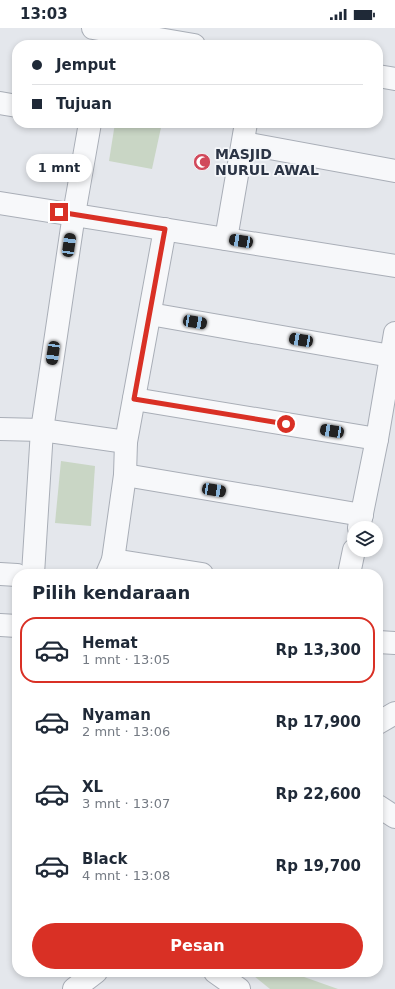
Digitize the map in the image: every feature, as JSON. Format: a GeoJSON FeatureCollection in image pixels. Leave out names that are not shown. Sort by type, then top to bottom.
{"type":"FeatureCollection","features":[{"type":"Feature","properties":{"kind":"street"},"geometry":{"type":"LineString","coordinates":[[101,34],[160,34],[179,40]]}},
{"type":"Feature","properties":{"kind":"street"},"geometry":{"type":"LineString","coordinates":[[383,77],[395,79]]}},
{"type":"Feature","properties":{"kind":"street"},"geometry":{"type":"LineString","coordinates":[[0,103],[12,105]]}},
{"type":"Feature","properties":{"kind":"street"},"geometry":{"type":"LineString","coordinates":[[33,569],[42,430],[74,214],[89,128]]}},
{"type":"Feature","properties":{"kind":"street"},"geometry":{"type":"LineString","coordinates":[[226,239],[245,133],[395,171]]}},
{"type":"Feature","properties":{"kind":"street"},"geometry":{"type":"LineString","coordinates":[[0,203],[395,266]]}},
{"type":"Feature","properties":{"kind":"street"},"geometry":{"type":"LineString","coordinates":[[136,569],[110,567],[125,475],[126,442],[165,229]]}},
{"type":"Feature","properties":{"kind":"street"},"geometry":{"type":"LineString","coordinates":[[150,314],[391,356]]}},
{"type":"Feature","properties":{"kind":"street"},"geometry":{"type":"LineString","coordinates":[[125,475],[361,521],[395,333]]}},
{"type":"Feature","properties":{"kind":"street"},"geometry":{"type":"LineString","coordinates":[[134,399],[377,439]]}},
{"type":"Feature","properties":{"kind":"street"},"geometry":{"type":"LineString","coordinates":[[0,429],[42,430],[126,442]]}},
{"type":"Feature","properties":{"kind":"street"},"geometry":{"type":"LineString","coordinates":[[350,569],[353,557]]}},
{"type":"Feature","properties":{"kind":"street"},"geometry":{"type":"LineString","coordinates":[[0,574],[12,575]]}},
{"type":"Feature","properties":{"kind":"street"},"geometry":{"type":"LineString","coordinates":[[0,625],[12,626]]}},
{"type":"Feature","properties":{"kind":"street"},"geometry":{"type":"LineString","coordinates":[[383,642],[395,643]]}},
{"type":"Feature","properties":{"kind":"street"},"geometry":{"type":"LineString","coordinates":[[383,720],[395,713]]}},
{"type":"Feature","properties":{"kind":"street"},"geometry":{"type":"LineString","coordinates":[[383,809],[395,817]]}},
{"type":"Feature","properties":{"kind":"street"},"geometry":{"type":"LineString","coordinates":[[74,989],[90,977]]}},
{"type":"Feature","properties":{"kind":"street"},"geometry":{"type":"LineString","coordinates":[[222,977],[239,989]]}},
{"type":"Feature","properties":{"kind":"green space"},"geometry":{"type":"Polygon","coordinates":[[[114,128],[161,128],[152,169],[109,161],[114,128]]]}},
{"type":"Feature","properties":{"kind":"green space"},"geometry":{"type":"Polygon","coordinates":[[[61,461],[95,466],[91,526],[55,523],[61,461]]]}},
{"type":"Feature","properties":{"kind":"green space"},"geometry":{"type":"Polygon","coordinates":[[[255,977],[304,977],[338,989],[270,989],[255,977]]]}},
{"type":"Feature","properties":{"kind":"place","name":"MASJID NURUL AWAL"},"geometry":{"type":"Point","coordinates":[202,162]}},
{"type":"Feature","properties":{"kind":"route"},"geometry":{"type":"LineString","coordinates":[[59,212],[165,229],[134,399],[286,424]]}}]}
